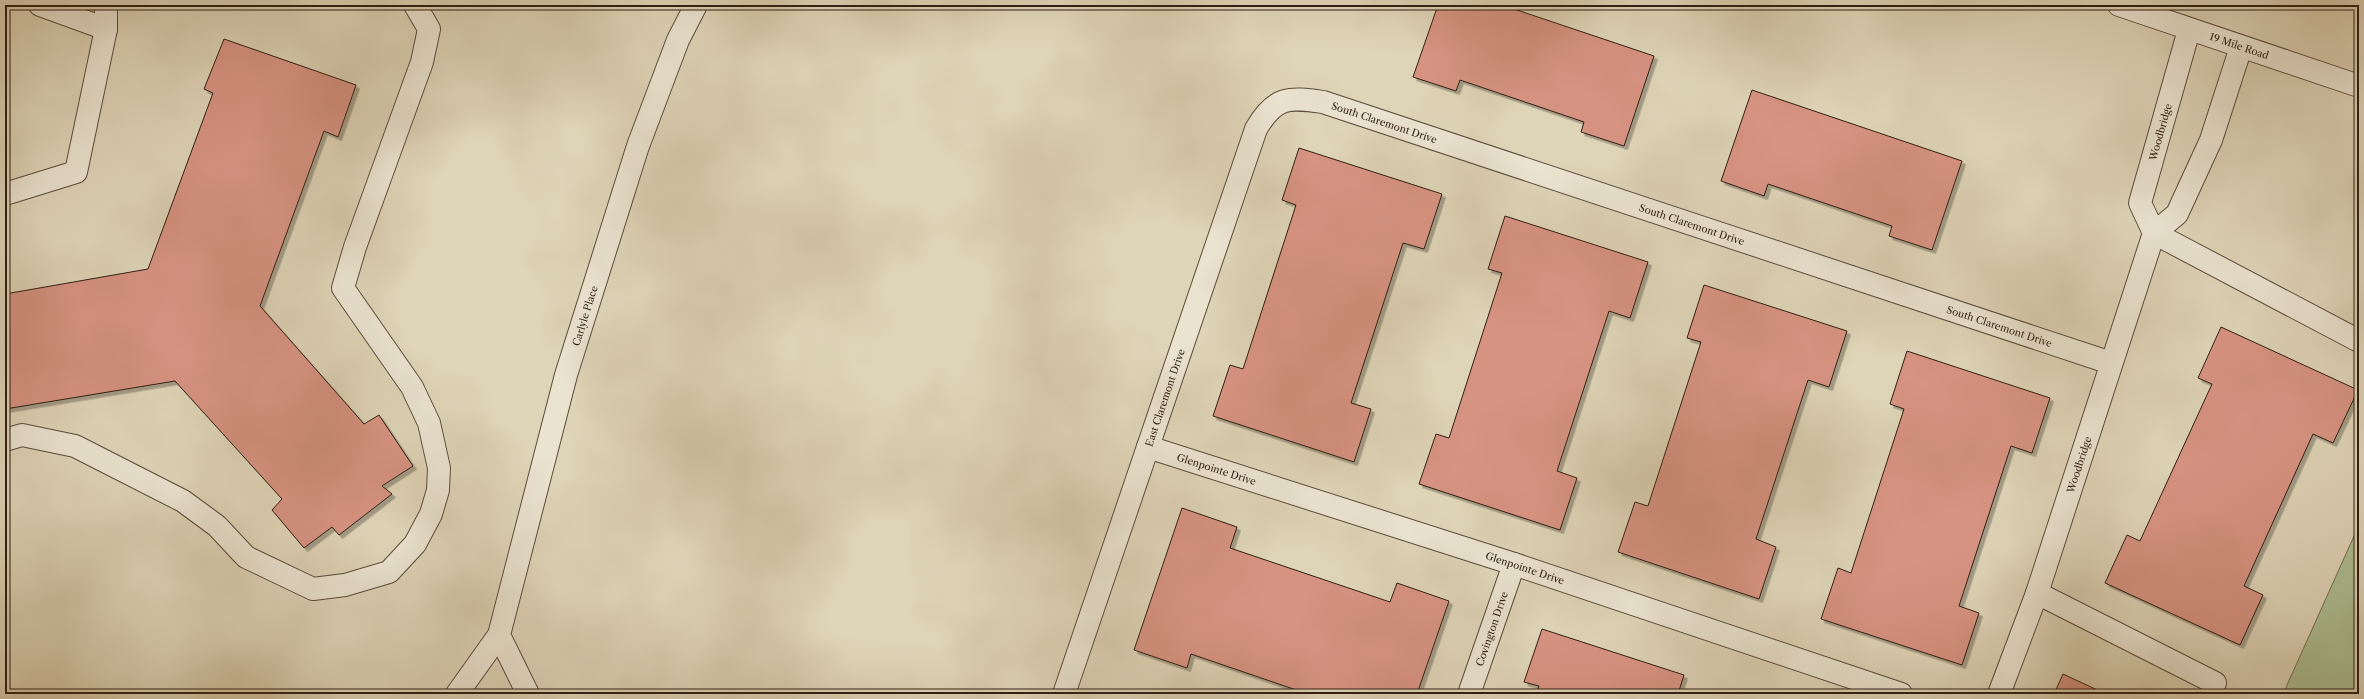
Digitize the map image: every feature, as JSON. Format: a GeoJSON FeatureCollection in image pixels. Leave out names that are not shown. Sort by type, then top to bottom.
{"type":"FeatureCollection","features":[{"type":"Feature","properties":{"kind":"street"},"geometry":{"type":"LineString","coordinates":[[40,5],[106,29]]}},
{"type":"Feature","properties":{"kind":"street"},"geometry":{"type":"LineString","coordinates":[[5,194],[76,172],[106,29],[106,5]]}},
{"type":"Feature","properties":{"kind":"street"},"geometry":{"type":"LineString","coordinates":[[5,440],[22,435],[75,446],[183,501],[217,526],[246,557],[313,588],[345,585],[389,572],[415,544],[430,514],[438,490],[439,468],[429,423],[412,387],[343,288],[355,247],[422,62],[429,29],[415,5]]}},
{"type":"Feature","properties":{"kind":"street","name":"Carlyle Place"},"geometry":{"type":"LineString","coordinates":[[457,694],[499,635],[566,375],[631,168],[678,40],[696,5]]}},
{"type":"Feature","properties":{"kind":"street","name":"19 Mile Road"},"geometry":{"type":"LineString","coordinates":[[2119,5],[2189,30],[2359,86]]}},
{"type":"Feature","properties":{"kind":"street","name":"Woodbridge"},"geometry":{"type":"LineString","coordinates":[[1999,694],[2037,593],[2154,233],[2140,203],[2189,30]]}},
{"type":"Feature","properties":{"kind":"street"},"geometry":{"type":"LineString","coordinates":[[2241,47],[2211,140],[2177,214],[2154,233],[2359,341]]}},
{"type":"Feature","properties":{"kind":"street","name":"South Claremont Drive"},"geometry":{"type":"LineString","coordinates":[[1273,107],[1294,98],[1323,102],[2111,363]]}},
{"type":"Feature","properties":{"kind":"street","name":"East Claremont Drive"},"geometry":{"type":"LineString","coordinates":[[1064,694],[1256,129],[1263,115],[1273,107]]}},
{"type":"Feature","properties":{"kind":"street","name":"Glenpointe Drive"},"geometry":{"type":"LineString","coordinates":[[1148,447],[1514,564],[1901,694]]}},
{"type":"Feature","properties":{"kind":"street","name":"Covington Drive"},"geometry":{"type":"LineString","coordinates":[[1469,694],[1514,564]]}},
{"type":"Feature","properties":{"kind":"street"},"geometry":{"type":"LineString","coordinates":[[2037,593],[2214,683]]}},
{"type":"Feature","properties":{"kind":"street"},"geometry":{"type":"LineString","coordinates":[[499,635],[528,694]]}},
{"type":"Feature","properties":{"kind":"green space"},"geometry":{"type":"Polygon","coordinates":[[[2359,525],[2359,694],[2283,694],[2359,525]]]}},
{"type":"Feature","properties":{"kind":"building"},"geometry":{"type":"Polygon","coordinates":[[[1438,5],[1502,5],[1654,56],[1624,146],[1581,132],[1584,122],[1460,80],[1456,91],[1413,77],[1438,5]]]}},
{"type":"Feature","properties":{"kind":"building"},"geometry":{"type":"Polygon","coordinates":[[[224,39],[356,85],[338,137],[324,131],[260,306],[364,424],[379,415],[413,466],[382,486],[392,494],[339,535],[332,527],[304,548],[272,510],[282,499],[175,381],[5,409],[5,294],[148,269],[213,93],[204,89],[224,39]]]}},
{"type":"Feature","properties":{"kind":"building"},"geometry":{"type":"Polygon","coordinates":[[[1752,90],[1962,161],[1932,250],[1889,236],[1892,226],[1768,184],[1764,196],[1721,181],[1752,90]]]}},
{"type":"Feature","properties":{"kind":"building"},"geometry":{"type":"Polygon","coordinates":[[[1299,148],[1442,194],[1424,249],[1403,243],[1351,403],[1371,409],[1354,462],[1213,416],[1230,365],[1243,369],[1296,205],[1282,200],[1299,148]]]}},
{"type":"Feature","properties":{"kind":"building"},"geometry":{"type":"Polygon","coordinates":[[[1505,216],[1648,262],[1630,318],[1609,311],[1557,471],[1577,478],[1560,530],[1419,484],[1436,434],[1449,438],[1502,273],[1488,269],[1505,216]]]}},
{"type":"Feature","properties":{"kind":"building"},"geometry":{"type":"Polygon","coordinates":[[[1704,285],[1847,331],[1829,387],[1808,380],[1756,539],[1776,547],[1759,599],[1618,552],[1635,502],[1648,506],[1701,342],[1687,338],[1704,285]]]}},
{"type":"Feature","properties":{"kind":"building"},"geometry":{"type":"Polygon","coordinates":[[[2221,327],[2358,390],[2333,443],[2313,434],[2244,586],[2263,595],[2240,645],[2105,583],[2127,535],[2140,541],[2212,384],[2198,378],[2221,327]]]}},
{"type":"Feature","properties":{"kind":"building"},"geometry":{"type":"Polygon","coordinates":[[[1907,351],[2050,398],[2032,453],[2011,446],[1959,606],[1979,613],[1962,665],[1821,619],[1838,568],[1851,573],[1904,409],[1890,404],[1907,351]]]}},
{"type":"Feature","properties":{"kind":"building"},"geometry":{"type":"Polygon","coordinates":[[[1182,508],[1237,527],[1230,548],[1390,602],[1397,583],[1449,601],[1417,694],[1308,694],[1191,654],[1187,668],[1134,650],[1182,508]]]}},
{"type":"Feature","properties":{"kind":"building"},"geometry":{"type":"Polygon","coordinates":[[[1542,629],[1684,675],[1678,694],[1536,694],[1539,686],[1524,682],[1542,629]]]}},
{"type":"Feature","properties":{"kind":"building"},"geometry":{"type":"Polygon","coordinates":[[[2063,674],[2106,694],[2054,694],[2063,674]]]}}]}
